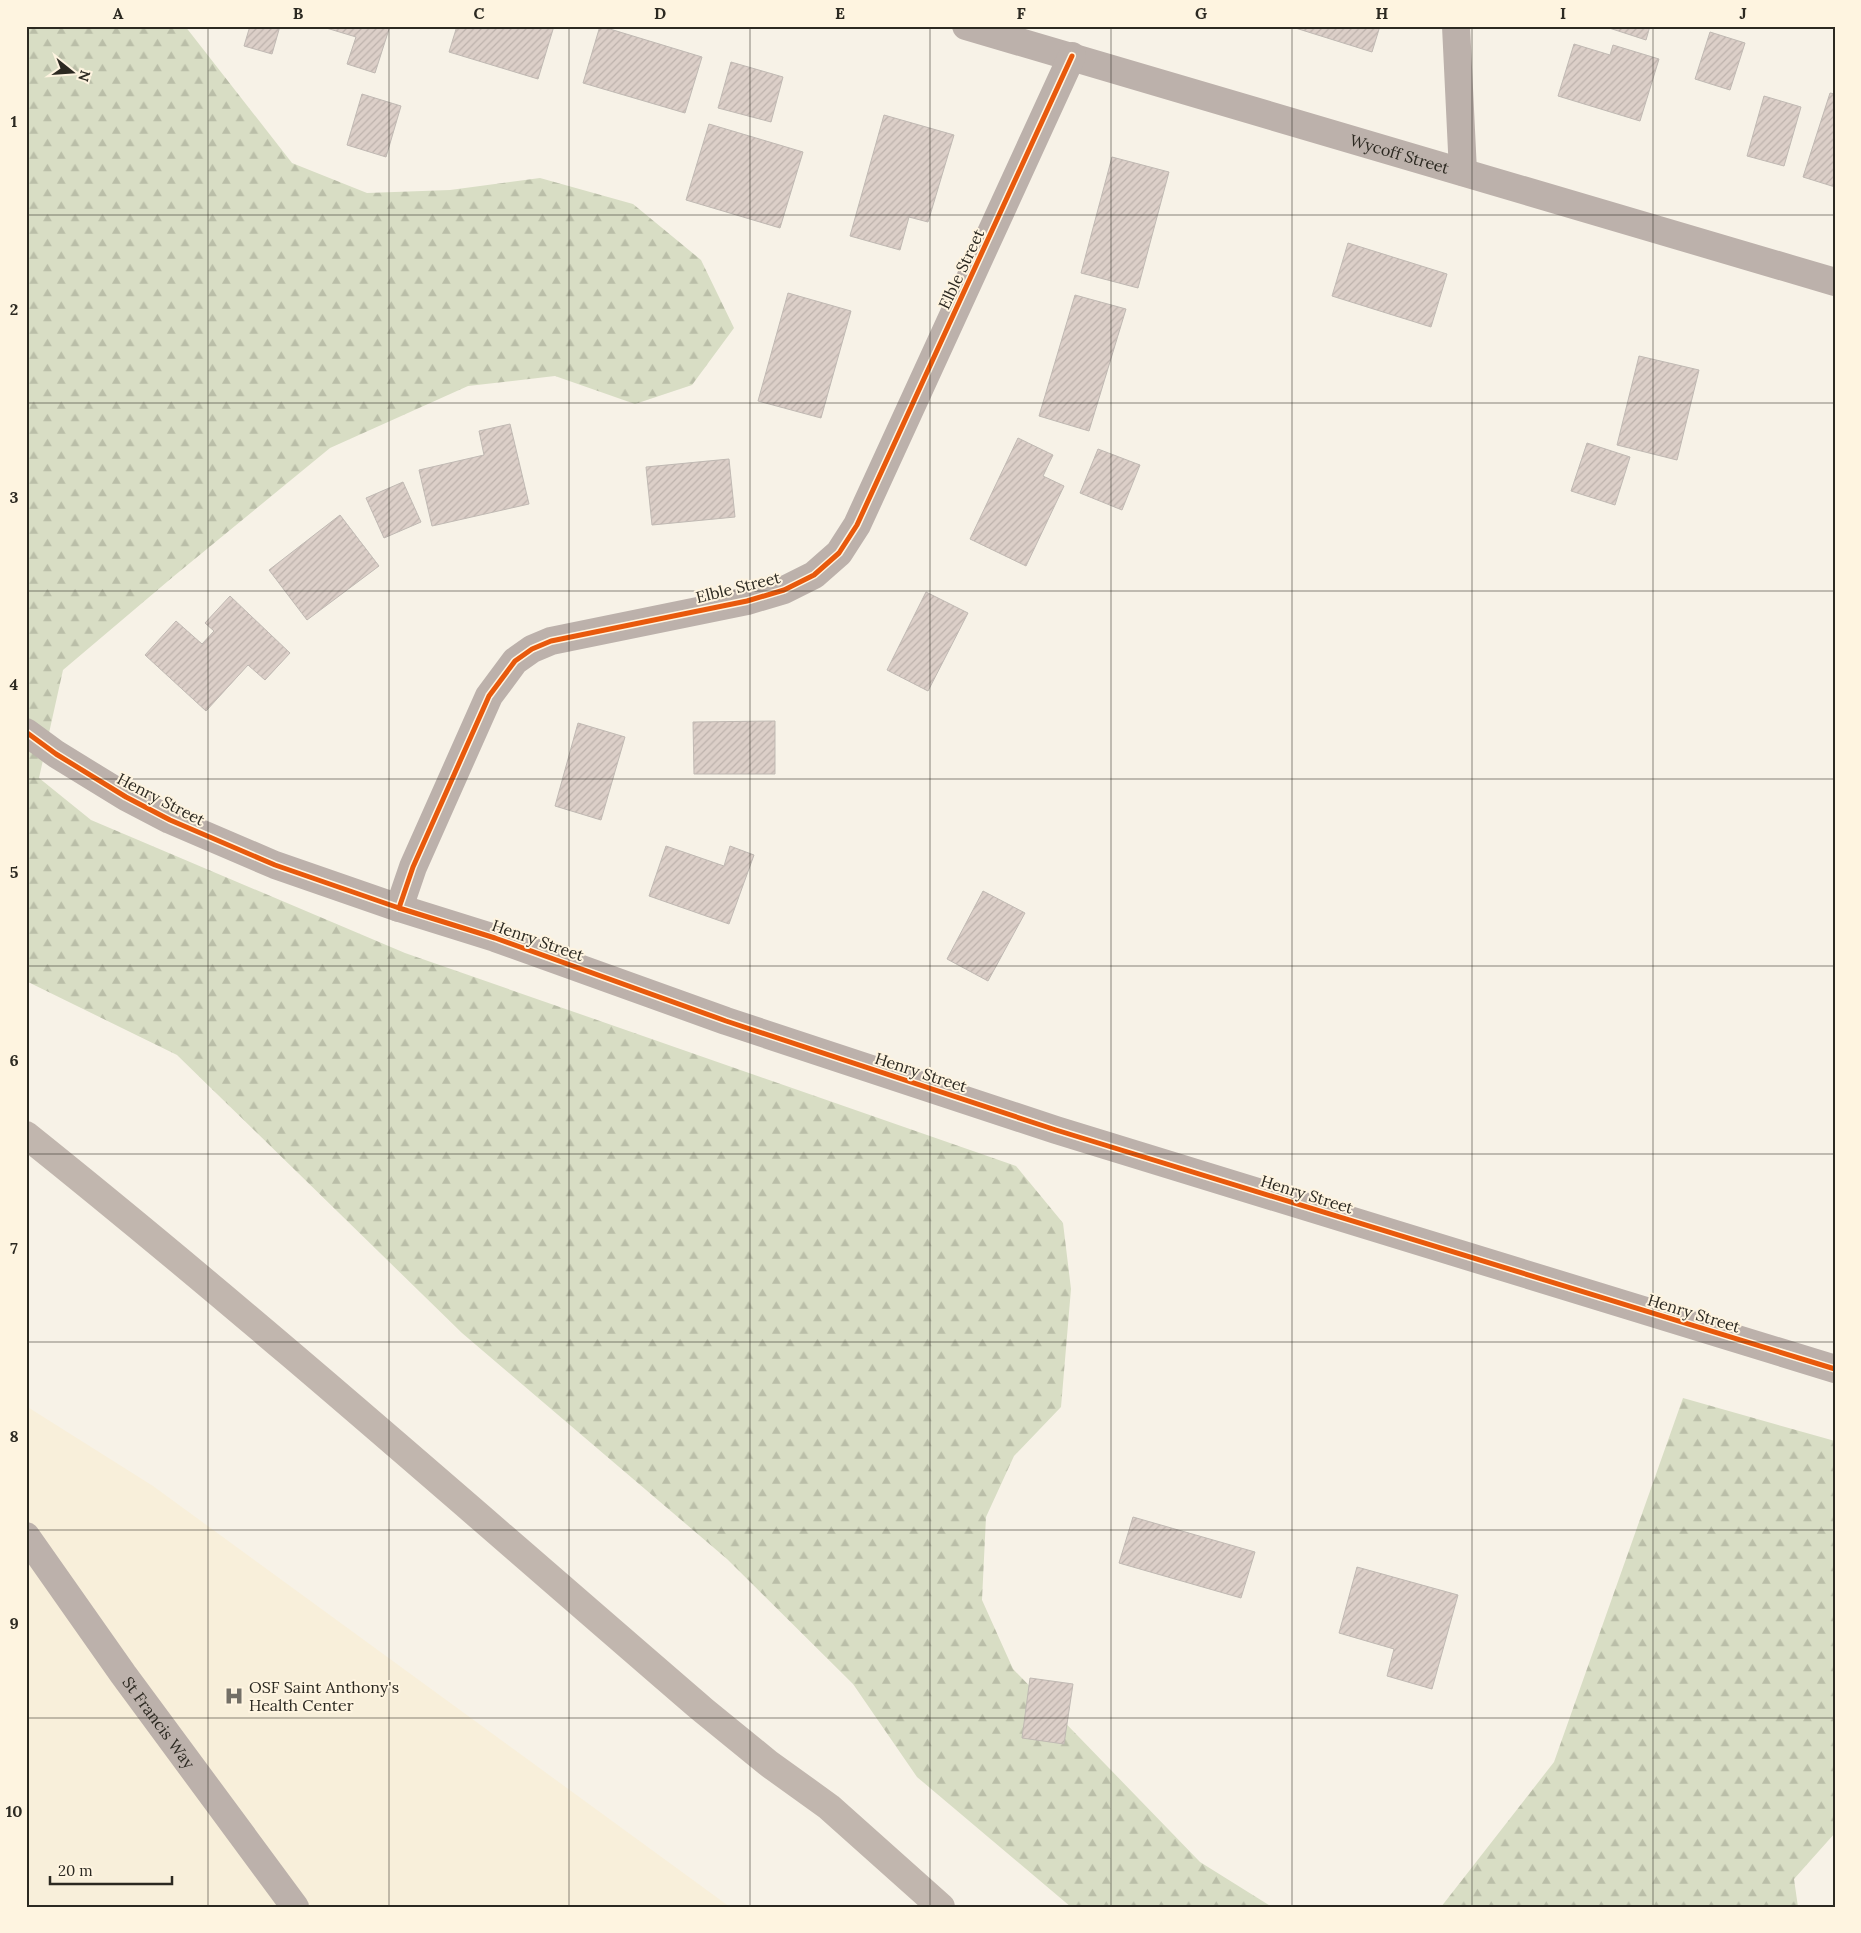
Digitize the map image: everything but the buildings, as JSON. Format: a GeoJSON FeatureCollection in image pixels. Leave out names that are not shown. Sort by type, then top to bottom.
{"type":"FeatureCollection","features":[{"type":"Feature","properties":{"kind":"highway"},"geometry":{"type":"LineString","coordinates":[[26,1135],[110,1202],[223,1297],[703,1710],[768,1763],[829,1807],[941,1907]]}},
{"type":"Feature","properties":{"kind":"street","name":"Wycoff Street"},"geometry":{"type":"LineString","coordinates":[[966,26],[1835,282]]}},
{"type":"Feature","properties":{"kind":"street"},"geometry":{"type":"LineString","coordinates":[[1456,26],[1463,172]]}},
{"type":"Feature","properties":{"kind":"street","name":"Elble Street"},"geometry":{"type":"LineString","coordinates":[[399,908],[413,866],[489,696],[515,661],[532,649],[551,641],[747,600],[784,590],[814,575],[839,553],[857,525],[1072,56]]}},
{"type":"Feature","properties":{"kind":"street","name":"Henry Street"},"geometry":{"type":"LineString","coordinates":[[26,732],[56,754],[126,797],[170,820],[274,865],[399,908],[495,938],[726,1021],[1056,1130],[1835,1369]]}},
{"type":"Feature","properties":{"kind":"street","name":"St Francis Way"},"geometry":{"type":"LineString","coordinates":[[26,1536],[35,1566],[129,1682],[295,1907]]}},
{"type":"Feature","properties":{"kind":"shaded area","name":"OSF Saint Anthony's Health Center"},"geometry":{"type":"Polygon","coordinates":[[[26,1406],[153,1486],[730,1907],[26,1907],[26,1406]]]}},
{"type":"Feature","properties":{"kind":"green space"},"geometry":{"type":"Polygon","coordinates":[[[26,26],[185,26],[292,163],[367,193],[450,190],[540,178],[633,204],[701,260],[734,328],[692,385],[635,404],[555,376],[468,386],[330,448],[63,670],[39,778],[91,820],[405,953],[1016,1166],[1063,1223],[1071,1289],[1061,1407],[1014,1456],[986,1517],[982,1600],[1013,1669],[1200,1862],[1272,1907],[1071,1907],[917,1777],[853,1684],[727,1559],[462,1333],[177,1055],[26,981],[26,26]]]}},
{"type":"Feature","properties":{"kind":"green space"},"geometry":{"type":"Polygon","coordinates":[[[1683,1398],[1835,1441],[1835,1833],[1794,1879],[1798,1907],[1441,1907],[1554,1762],[1683,1398]]]}},
{"type":"Feature","properties":{"kind":"cycle path"},"geometry":{"type":"LineString","coordinates":[[399,908],[413,867],[489,696],[515,661],[532,649],[551,641],[747,601],[784,590],[814,575],[839,553],[857,525],[1072,56]]}},
{"type":"Feature","properties":{"kind":"cycle path"},"geometry":{"type":"LineString","coordinates":[[26,732],[56,754],[126,797],[170,820],[275,865],[399,908],[495,938],[726,1021],[1056,1130],[1835,1369]]}},
{"type":"Feature","properties":{"kind":"place","name":"OSF Saint Anthony's Health Center"},"geometry":{"type":"Point","coordinates":[234,1696]}}]}
